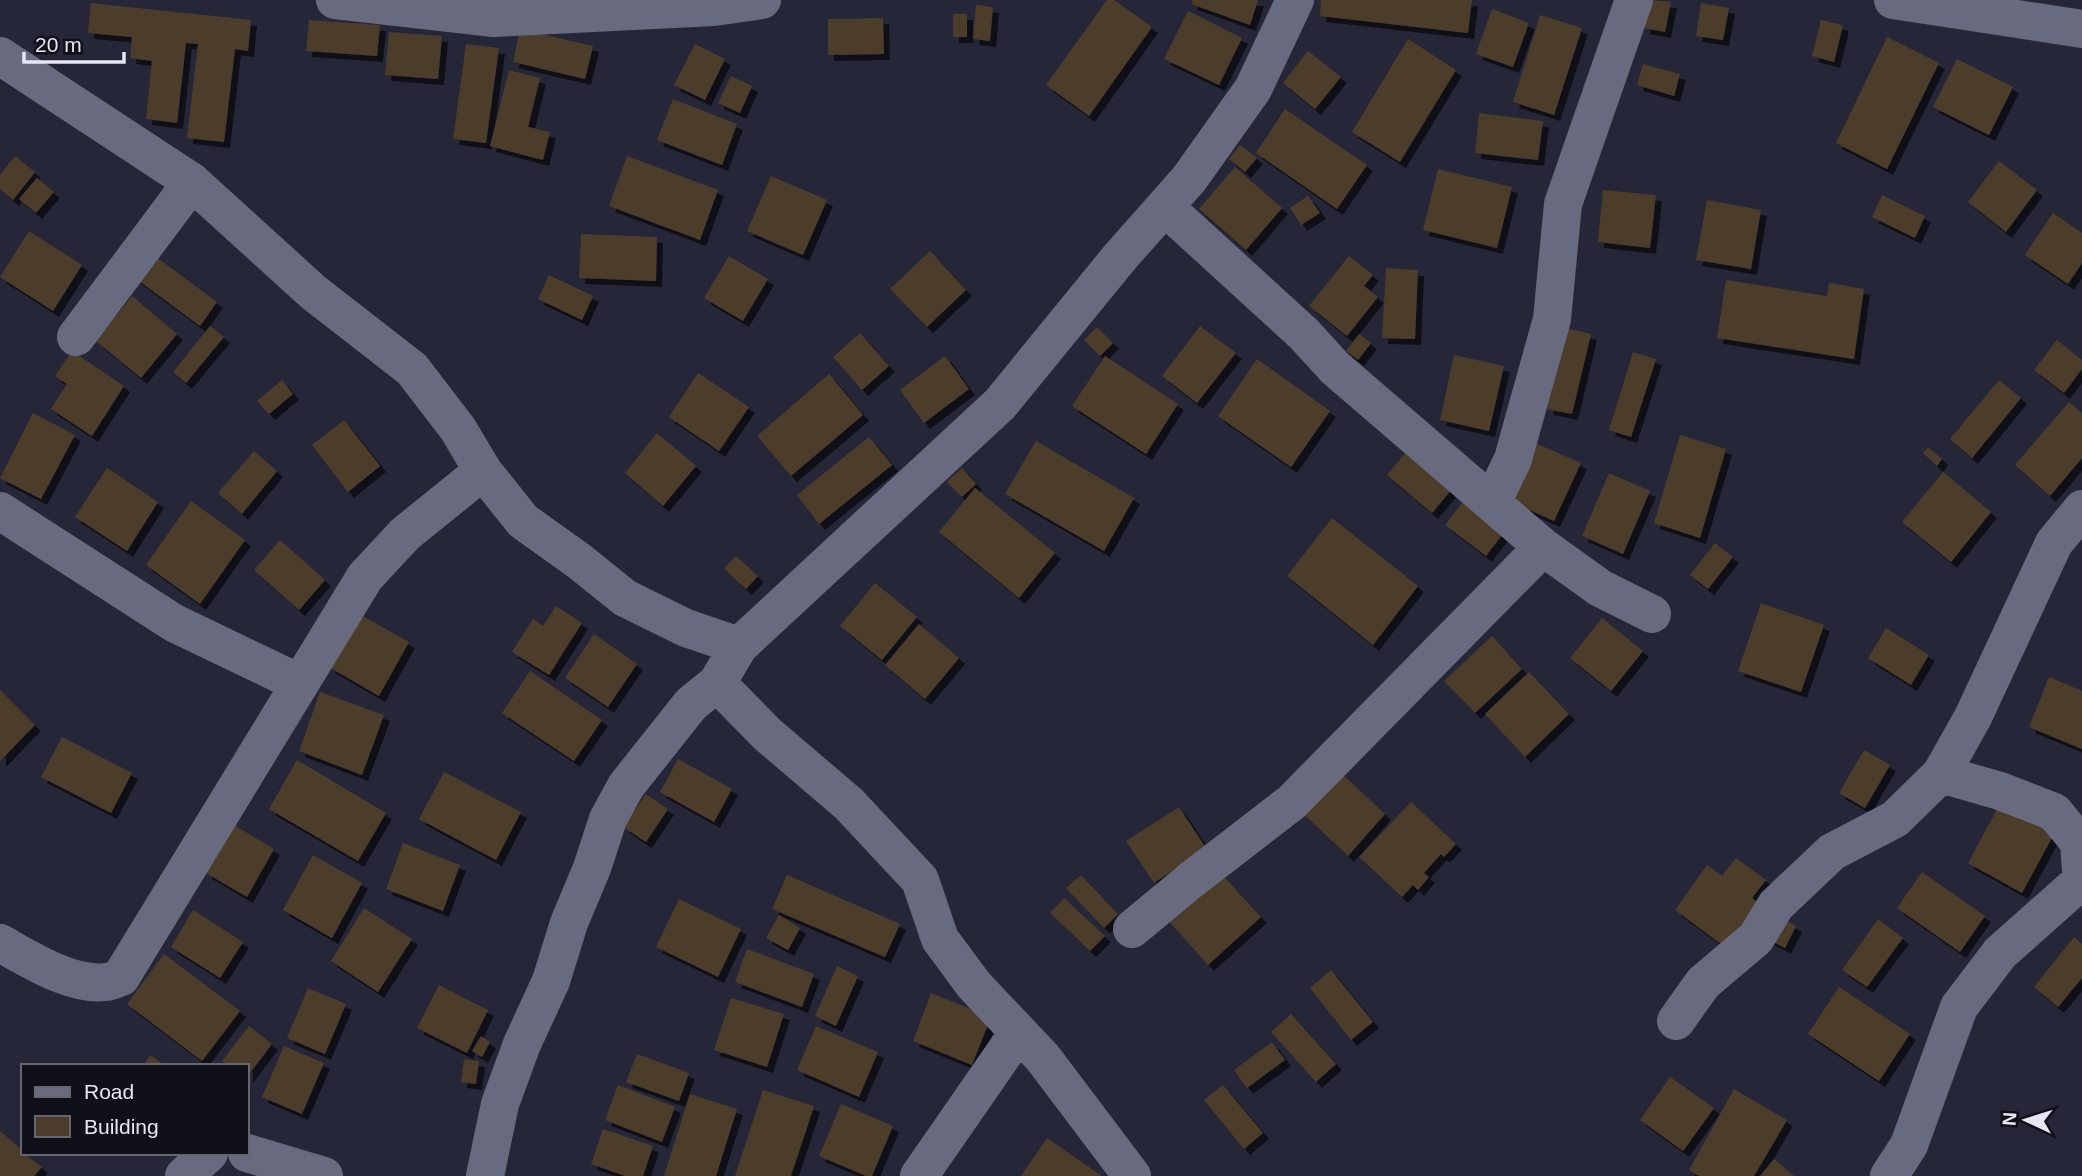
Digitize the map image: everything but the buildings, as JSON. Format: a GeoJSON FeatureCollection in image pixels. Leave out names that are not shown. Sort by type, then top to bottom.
{"type":"FeatureCollection","features":[{"type":"Feature","properties":{"kind":"street"},"geometry":{"type":"LineString","coordinates":[[335,0],[497,9],[714,4],[762,0]]}},
{"type":"Feature","properties":{"kind":"street"},"geometry":{"type":"LineString","coordinates":[[485,1176],[500,1104],[522,1044],[551,981],[569,923],[592,868],[608,819],[626,786],[691,704],[717,683],[739,646],[1000,404],[1189,179],[1254,89],[1295,0]]}},
{"type":"Feature","properties":{"kind":"street"},"geometry":{"type":"LineString","coordinates":[[1492,503],[1513,459],[1552,319],[1563,204],[1634,0]]}},
{"type":"Feature","properties":{"kind":"street"},"geometry":{"type":"LineString","coordinates":[[1894,0],[2082,29]]}},
{"type":"Feature","properties":{"kind":"street"},"geometry":{"type":"LineString","coordinates":[[0,56],[192,182],[313,292],[412,369],[458,429],[483,471],[523,521],[625,598],[686,628],[739,646]]}},
{"type":"Feature","properties":{"kind":"street"},"geometry":{"type":"LineString","coordinates":[[76,337],[192,182]]}},
{"type":"Feature","properties":{"kind":"street"},"geometry":{"type":"LineString","coordinates":[[1165,207],[1304,334],[1335,368],[1543,547],[1600,588],[1653,614]]}},
{"type":"Feature","properties":{"kind":"street"},"geometry":{"type":"LineString","coordinates":[[0,943],[38,965],[71,978],[105,982],[121,977],[365,577],[405,534],[483,471]]}},
{"type":"Feature","properties":{"kind":"street"},"geometry":{"type":"LineString","coordinates":[[1676,1021],[1703,983],[1756,938],[1776,905],[1832,852],[1895,819],[1941,774],[1973,717],[2054,543],[2082,509]]}},
{"type":"Feature","properties":{"kind":"street"},"geometry":{"type":"LineString","coordinates":[[0,510],[174,623],[299,683]]}},
{"type":"Feature","properties":{"kind":"street"},"geometry":{"type":"LineString","coordinates":[[1132,929],[1292,802],[1543,547]]}},
{"type":"Feature","properties":{"kind":"street"},"geometry":{"type":"LineString","coordinates":[[717,683],[766,734],[849,804],[920,880],[940,939],[974,985],[1043,1058],[1132,1176]]}},
{"type":"Feature","properties":{"kind":"street"},"geometry":{"type":"LineString","coordinates":[[1889,1176],[1909,1145],[1959,1007],[2000,953],[2081,883],[2079,842],[2054,812],[2000,791],[1941,774]]}},
{"type":"Feature","properties":{"kind":"street"},"geometry":{"type":"LineString","coordinates":[[919,1176],[1018,1033]]}},
{"type":"Feature","properties":{"kind":"street"},"geometry":{"type":"LineString","coordinates":[[248,1153],[324,1176]]}},
{"type":"Feature","properties":{"kind":"street"},"geometry":{"type":"LineString","coordinates":[[184,1176],[207,1155]]}}]}
